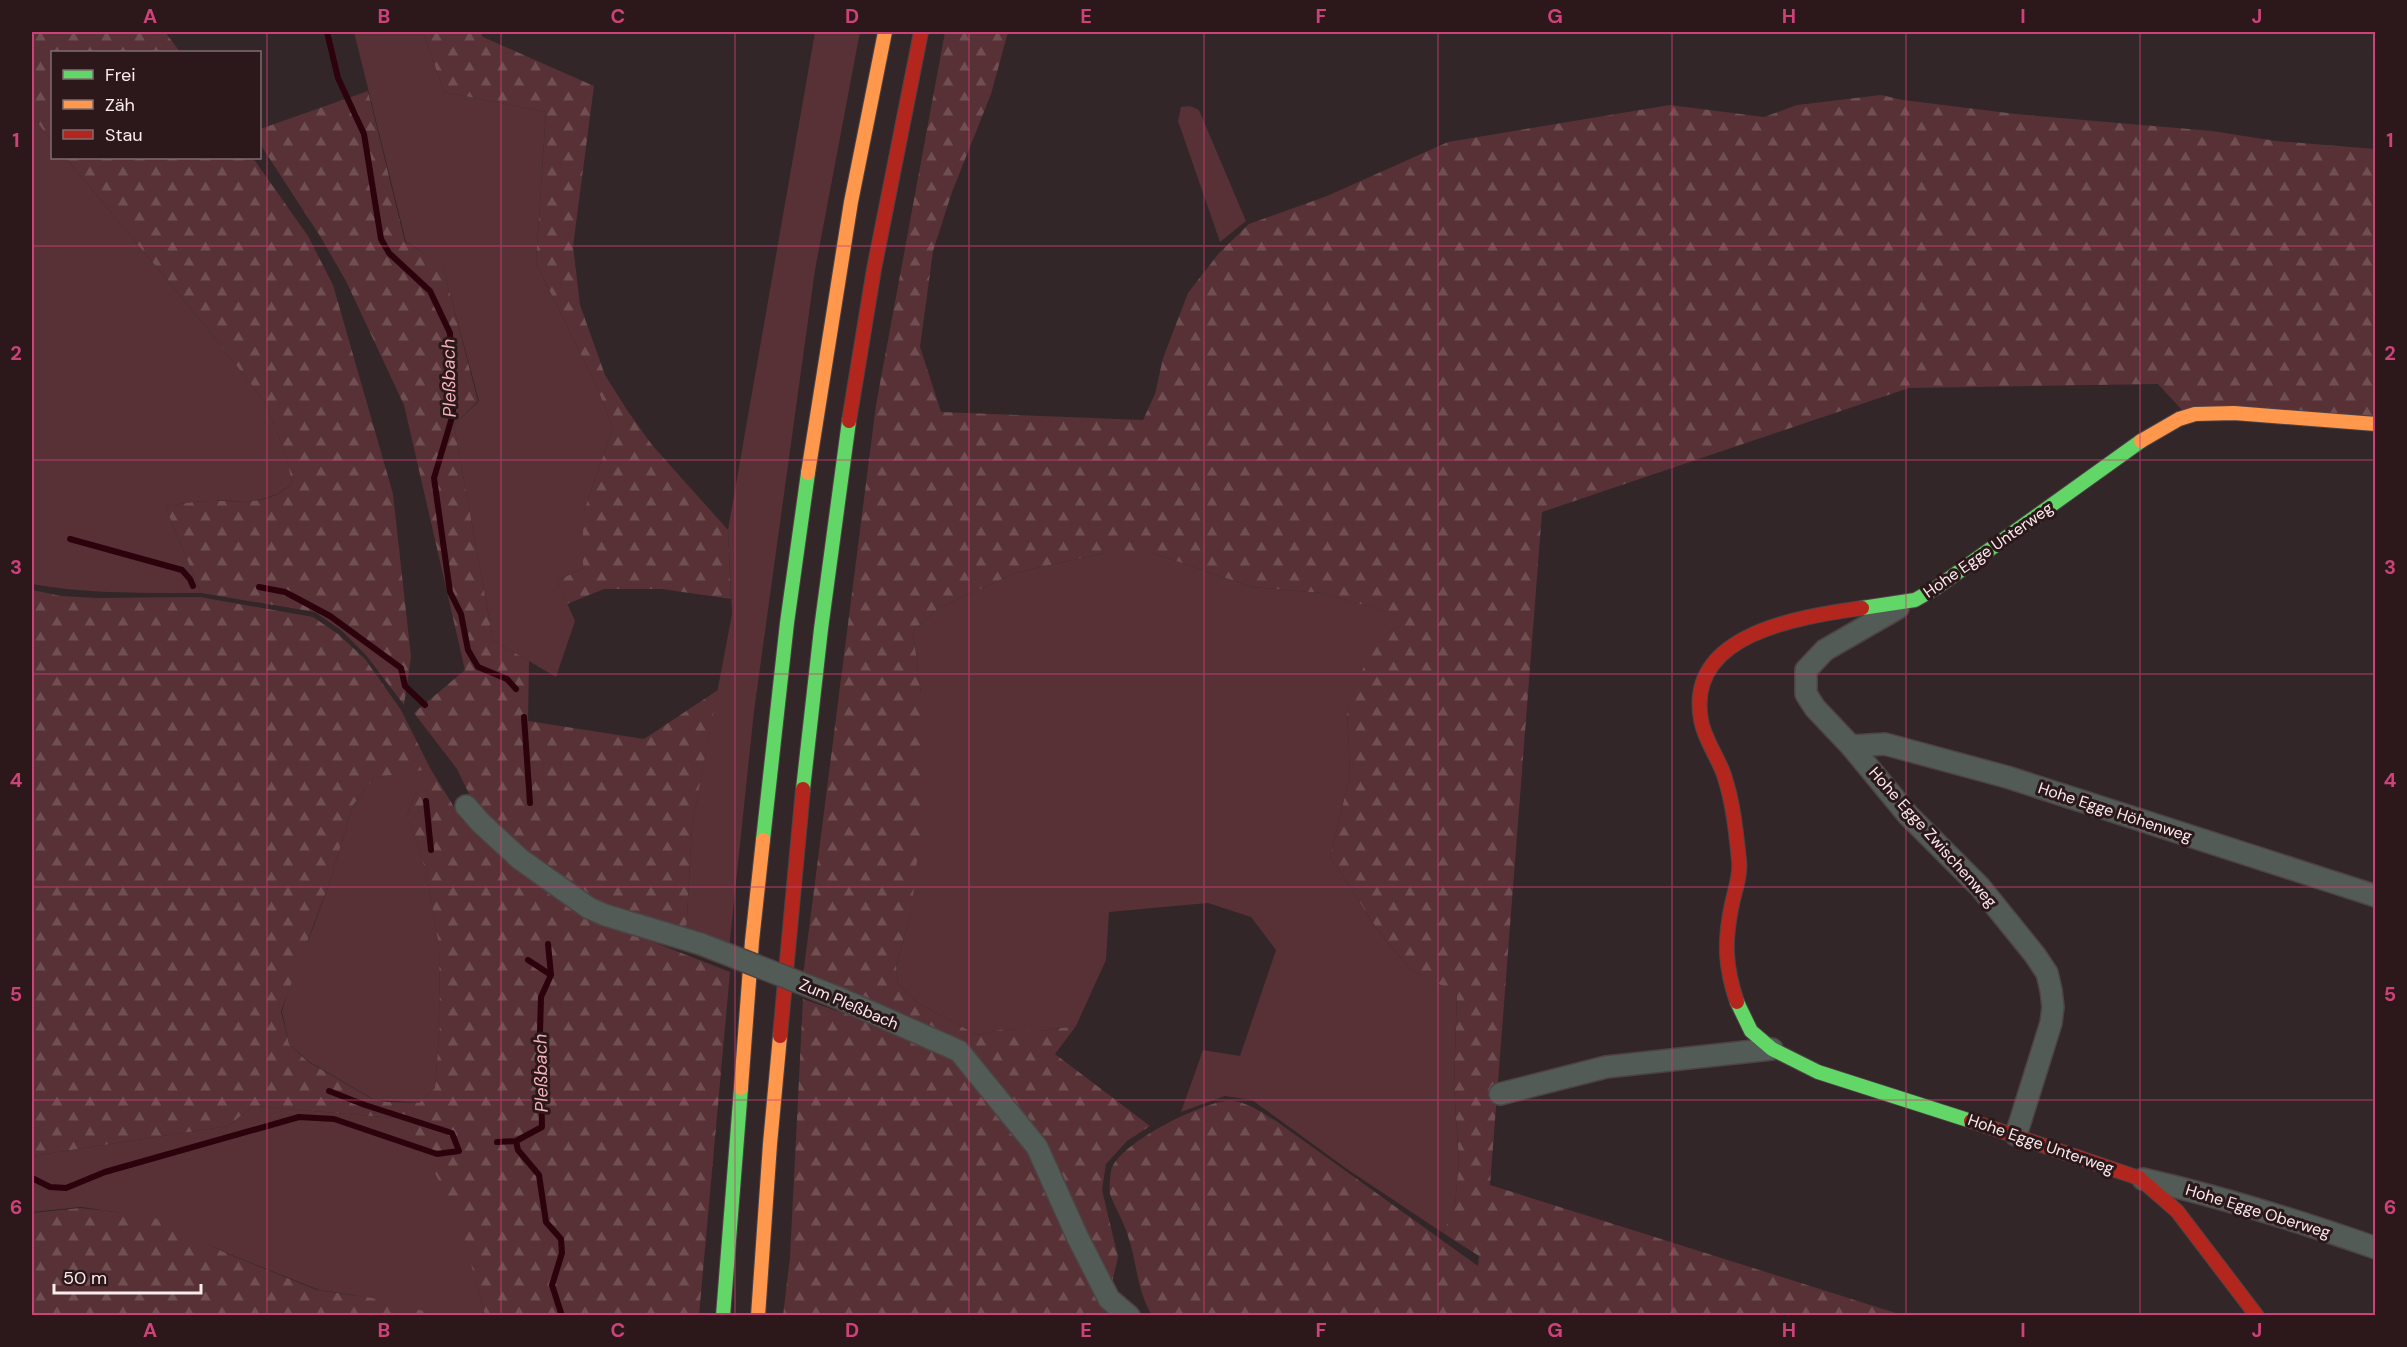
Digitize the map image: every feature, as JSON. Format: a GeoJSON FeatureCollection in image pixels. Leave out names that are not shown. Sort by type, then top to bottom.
{"type":"FeatureCollection","features":[{"type":"Feature","properties":{"kind":"main road"},"geometry":{"type":"LineString","coordinates":[[723,1316],[752,941],[787,623],[817,409],[851,202],[885,32]]}},
{"type":"Feature","properties":{"kind":"main road"},"geometry":{"type":"LineString","coordinates":[[758,1316],[768,1164],[803,777],[836,508],[875,262],[921,32]]}},
{"type":"Feature","properties":{"kind":"main road","name":"Hohe Egge Unterweg"},"geometry":{"type":"LineString","coordinates":[[2257,1316],[2177,1211],[2139,1178],[2016,1135],[1818,1072],[1772,1049],[1751,1031],[1741,1013],[1730,982],[1725,949],[1728,922],[1740,867],[1734,812],[1726,783],[1701,721],[1700,685],[1721,654],[1765,627],[1804,616],[1915,600],[1936,588],[2139,443],[2179,419],[2195,414],[2235,413],[2376,424]]}},
{"type":"Feature","properties":{"kind":"main road"},"geometry":{"type":"LineString","coordinates":[[768,1164],[772,1316]]}},
{"type":"Feature","properties":{"kind":"street","name":"Hohe Egge Zwischenweg"},"geometry":{"type":"LineString","coordinates":[[1915,600],[1876,620],[1825,651],[1806,670],[1806,694],[1815,708],[1851,746],[1908,815],[1980,887],[2016,930],[2047,974],[2054,1007],[2051,1023],[2016,1135]]}},
{"type":"Feature","properties":{"kind":"street","name":"Hohe Egge Höhenweg"},"geometry":{"type":"LineString","coordinates":[[1851,746],[1885,744],[2007,777],[2376,896]]}},
{"type":"Feature","properties":{"kind":"street","name":"Zum Pleßbach"},"geometry":{"type":"LineString","coordinates":[[466,806],[520,859],[589,908],[701,945],[839,998],[958,1051],[1037,1147],[1077,1236],[1109,1299],[1130,1316]]}},
{"type":"Feature","properties":{"kind":"street"},"geometry":{"type":"LineString","coordinates":[[1500,1094],[1606,1067],[1772,1049]]}},
{"type":"Feature","properties":{"kind":"street","name":"Hohe Egge Oberweg"},"geometry":{"type":"LineString","coordinates":[[2139,1178],[2204,1193],[2302,1222],[2376,1248]]}},
{"type":"Feature","properties":{"kind":"green space"},"geometry":{"type":"Polygon","coordinates":[[[32,32],[165,32],[179,51],[51,51],[51,140],[32,116],[32,32]]]}},
{"type":"Feature","properties":{"kind":"green space"},"geometry":{"type":"Polygon","coordinates":[[[354,32],[423,32],[444,92],[546,112],[536,263],[596,385],[613,428],[583,514],[583,568],[557,581],[575,621],[556,677],[493,640],[454,425],[479,401],[442,264],[406,242],[354,32]]]}},
{"type":"Feature","properties":{"kind":"green space"},"geometry":{"type":"Polygon","coordinates":[[[423,32],[480,32],[483,37],[594,86],[573,246],[580,305],[605,375],[627,410],[652,445],[728,530],[731,599],[662,589],[604,589],[567,604],[557,581],[583,568],[583,514],[613,428],[596,385],[536,263],[546,112],[444,92],[423,32]]]}},
{"type":"Feature","properties":{"kind":"green space"},"geometry":{"type":"Polygon","coordinates":[[[815,32],[860,32],[815,270],[754,711],[729,949],[686,936],[692,825],[732,614],[728,530],[815,32]]]}},
{"type":"Feature","properties":{"kind":"green space"},"geometry":{"type":"Polygon","coordinates":[[[945,32],[1008,32],[991,94],[952,192],[933,251],[920,347],[941,412],[1143,420],[1155,394],[1163,358],[1188,293],[1219,253],[1249,224],[1327,196],[1448,142],[1670,105],[1764,117],[1797,105],[1881,95],[1903,100],[2016,114],[2212,131],[2276,141],[2375,149],[2375,419],[2182,410],[2158,384],[1909,388],[1542,512],[1490,1185],[1902,1315],[1152,1315],[1143,1297],[1126,1231],[1110,1194],[1111,1171],[1117,1160],[1128,1149],[1161,1127],[1197,1109],[1226,1101],[1246,1104],[1276,1121],[1478,1266],[1479,1256],[1443,1233],[1455,1205],[1459,1160],[1454,1089],[1457,993],[1411,970],[1379,932],[1330,856],[1350,776],[1347,707],[1370,652],[1388,633],[1400,626],[1402,616],[1322,593],[1252,587],[1153,553],[1105,553],[1018,572],[940,607],[913,631],[921,694],[925,791],[911,914],[896,965],[898,984],[918,1003],[977,1035],[1003,1029],[1040,1031],[1076,1026],[1055,1054],[1150,1126],[1127,1141],[1106,1164],[1102,1190],[1118,1257],[1111,1287],[1079,1232],[962,1049],[803,976],[876,405],[945,32]]]}},
{"type":"Feature","properties":{"kind":"green space"},"geometry":{"type":"Polygon","coordinates":[[[368,91],[405,242],[442,263],[478,401],[454,425],[493,640],[529,661],[528,721],[644,739],[718,690],[692,825],[686,936],[608,909],[521,851],[472,800],[457,769],[414,713],[465,670],[404,405],[346,281],[320,236],[261,146],[261,129],[368,91]]]}},
{"type":"Feature","properties":{"kind":"green space"},"geometry":{"type":"Polygon","coordinates":[[[1190,106],[1199,110],[1246,221],[1220,242],[1178,121],[1181,107],[1190,106]]]}},
{"type":"Feature","properties":{"kind":"green space"},"geometry":{"type":"Polygon","coordinates":[[[32,116],[51,140],[51,159],[67,159],[265,402],[286,455],[292,484],[264,499],[206,501],[165,506],[201,593],[95,591],[32,584],[32,116]]]}},
{"type":"Feature","properties":{"kind":"green space"},"geometry":{"type":"Polygon","coordinates":[[[67,159],[254,159],[308,236],[333,285],[393,494],[411,657],[404,705],[366,655],[342,631],[315,612],[201,593],[165,506],[206,501],[254,501],[273,496],[292,484],[286,455],[265,402],[67,159]]]}},
{"type":"Feature","properties":{"kind":"green space"},"geometry":{"type":"Polygon","coordinates":[[[1105,553],[1153,553],[1252,587],[1322,593],[1403,616],[1400,626],[1388,633],[1347,707],[1350,776],[1330,856],[1379,932],[1411,970],[1457,992],[1454,1089],[1459,1160],[1455,1206],[1443,1233],[1347,1169],[1252,1100],[1225,1096],[1181,1112],[1203,1050],[1240,1056],[1276,950],[1251,917],[1208,903],[1109,912],[1106,960],[1076,1026],[1040,1031],[1003,1029],[977,1035],[918,1003],[898,984],[896,965],[911,914],[921,694],[913,631],[940,607],[1018,572],[1105,553]]]}},
{"type":"Feature","properties":{"kind":"green space"},"geometry":{"type":"Polygon","coordinates":[[[32,590],[61,596],[97,598],[200,597],[313,617],[338,634],[365,659],[401,710],[430,768],[462,820],[536,876],[638,936],[730,972],[699,1315],[485,1315],[459,1220],[407,1119],[253,1106],[228,1126],[32,1156],[32,590]],[[429,769],[374,778],[353,805],[330,881],[281,1011],[289,1044],[307,1061],[372,1099],[387,1102],[419,1103],[435,1088],[440,1023],[439,946],[426,871],[407,816],[429,769]]]}},
{"type":"Feature","properties":{"kind":"green space"},"geometry":{"type":"Polygon","coordinates":[[[430,768],[414,797],[407,816],[426,870],[439,946],[440,1023],[435,1088],[419,1103],[373,1099],[308,1061],[289,1044],[282,1011],[294,972],[330,881],[353,805],[374,778],[430,768]]]}},
{"type":"Feature","properties":{"kind":"green space"},"geometry":{"type":"Polygon","coordinates":[[[839,998],[957,1053],[1034,1149],[1122,1316],[783,1316],[790,1257],[803,999],[837,1011],[839,998]]]}},
{"type":"Feature","properties":{"kind":"green space"},"geometry":{"type":"Polygon","coordinates":[[[253,1106],[407,1119],[460,1221],[485,1315],[440,1315],[354,1295],[319,1290],[229,1254],[150,1217],[81,1207],[32,1212],[32,1156],[228,1126],[253,1106]]]}},
{"type":"Feature","properties":{"kind":"green space"},"geometry":{"type":"Polygon","coordinates":[[[80,1208],[151,1216],[228,1254],[317,1290],[372,1298],[440,1315],[32,1315],[32,1213],[80,1208]]]}},
{"type":"Feature","properties":{"kind":"waterway","name":"Pleßbach"},"geometry":{"type":"LineString","coordinates":[[327,32],[338,78],[364,134],[381,239],[389,253],[430,291],[450,333],[453,414],[434,478],[450,592],[461,614],[468,650],[478,667],[507,679],[516,689]]}},
{"type":"Feature","properties":{"kind":"waterway"},"geometry":{"type":"LineString","coordinates":[[70,539],[182,570],[193,586]]}},
{"type":"Feature","properties":{"kind":"waterway"},"geometry":{"type":"LineString","coordinates":[[259,587],[285,592],[330,616],[401,668],[405,686],[425,705]]}},
{"type":"Feature","properties":{"kind":"waterway","name":"Pleßbach"},"geometry":{"type":"LineString","coordinates":[[524,717],[530,803]]}},
{"type":"Feature","properties":{"kind":"waterway"},"geometry":{"type":"LineString","coordinates":[[426,801],[431,850]]}},
{"type":"Feature","properties":{"kind":"waterway","name":"Pleßbach"},"geometry":{"type":"LineString","coordinates":[[548,944],[551,975],[541,997],[542,1127],[516,1141],[518,1150],[539,1175],[546,1222],[561,1239],[562,1253],[552,1285],[562,1316]]}},
{"type":"Feature","properties":{"kind":"waterway"},"geometry":{"type":"LineString","coordinates":[[528,960],[551,975]]}},
{"type":"Feature","properties":{"kind":"waterway"},"geometry":{"type":"LineString","coordinates":[[32,1178],[50,1187],[66,1188],[105,1172],[299,1117],[334,1119],[437,1154],[459,1151],[452,1133],[329,1091]]}},
{"type":"Feature","properties":{"kind":"waterway"},"geometry":{"type":"LineString","coordinates":[[497,1142],[516,1141]]}},
{"type":"Feature","properties":{"kind":"traffic: fast"},"geometry":{"type":"LineString","coordinates":[[803,789],[821,629],[849,421]]}},
{"type":"Feature","properties":{"kind":"traffic: fast"},"geometry":{"type":"LineString","coordinates":[[1862,608],[1915,600],[1936,588],[2141,441]]}},
{"type":"Feature","properties":{"kind":"traffic: fast"},"geometry":{"type":"LineString","coordinates":[[763,840],[787,623],[808,473]]}},
{"type":"Feature","properties":{"kind":"traffic: fast"},"geometry":{"type":"LineString","coordinates":[[1737,1002],[1751,1031],[1772,1049],[1818,1072],[1971,1121]]}},
{"type":"Feature","properties":{"kind":"traffic: fast"},"geometry":{"type":"LineString","coordinates":[[723,1316],[741,1088]]}},
{"type":"Feature","properties":{"kind":"traffic: slow"},"geometry":{"type":"LineString","coordinates":[[808,473],[851,202],[885,32]]}},
{"type":"Feature","properties":{"kind":"traffic: slow"},"geometry":{"type":"LineString","coordinates":[[2141,441],[2179,419],[2195,414],[2234,413],[2376,424]]}},
{"type":"Feature","properties":{"kind":"traffic: slow"},"geometry":{"type":"LineString","coordinates":[[741,1088],[752,941],[763,840]]}},
{"type":"Feature","properties":{"kind":"traffic: slow"},"geometry":{"type":"LineString","coordinates":[[758,1316],[780,1036]]}},
{"type":"Feature","properties":{"kind":"traffic: jam"},"geometry":{"type":"LineString","coordinates":[[849,421],[874,269],[921,32]]}},
{"type":"Feature","properties":{"kind":"traffic: jam"},"geometry":{"type":"LineString","coordinates":[[1737,1002],[1727,954],[1729,917],[1739,871],[1737,838],[1724,775],[1701,720],[1701,691],[1711,667],[1729,649],[1752,635],[1780,624],[1808,617],[1862,608]]}},
{"type":"Feature","properties":{"kind":"traffic: jam"},"geometry":{"type":"LineString","coordinates":[[780,1036],[803,789]]}},
{"type":"Feature","properties":{"kind":"traffic: jam"},"geometry":{"type":"LineString","coordinates":[[1971,1121],[2139,1178],[2177,1211],[2257,1316]]}}]}
